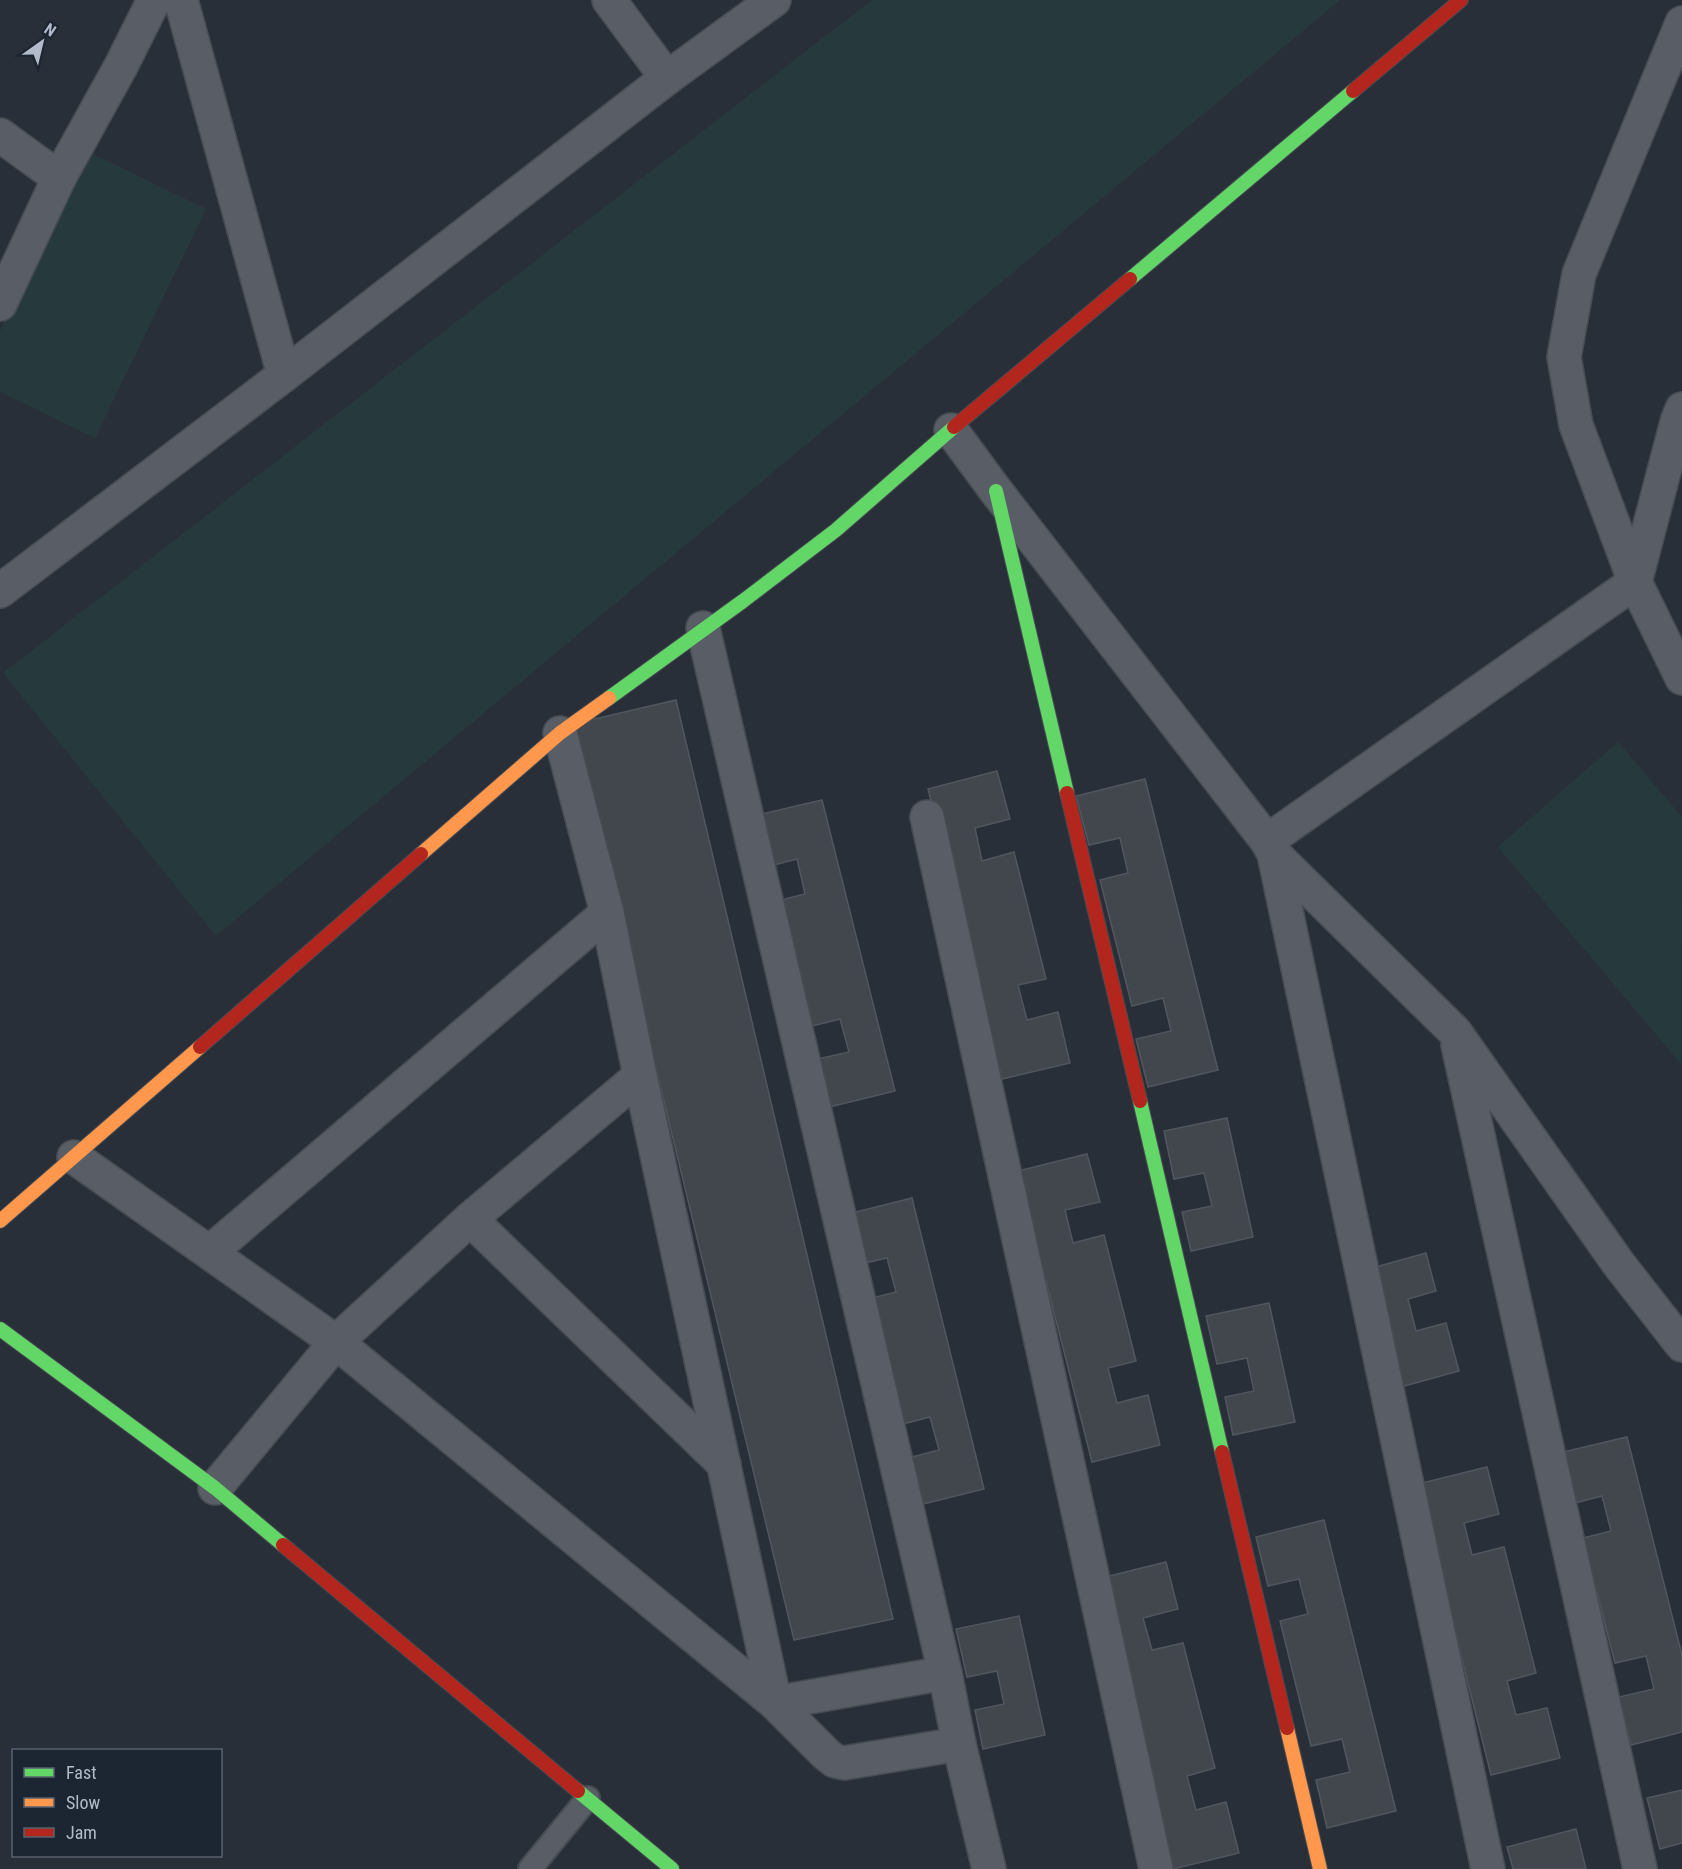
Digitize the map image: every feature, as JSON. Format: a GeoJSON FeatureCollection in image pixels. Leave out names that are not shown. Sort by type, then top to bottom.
{"type":"FeatureCollection","features":[{"type":"Feature","properties":{"kind":"main road"},"geometry":{"type":"LineString","coordinates":[[0,1221],[560,733],[743,601],[836,530],[951,430],[1461,0]]}},
{"type":"Feature","properties":{"kind":"main road"},"geometry":{"type":"LineString","coordinates":[[996,491],[1320,1869]]}},
{"type":"Feature","properties":{"kind":"main road"},"geometry":{"type":"LineString","coordinates":[[0,1329],[215,1488],[672,1869]]}},
{"type":"Feature","properties":{"kind":"street"},"geometry":{"type":"LineString","coordinates":[[0,304],[59,178],[121,66],[154,0]]}},
{"type":"Feature","properties":{"kind":"street"},"geometry":{"type":"LineString","coordinates":[[181,0],[284,375]]}},
{"type":"Feature","properties":{"kind":"street"},"geometry":{"type":"LineString","coordinates":[[609,0],[667,78]]}},
{"type":"Feature","properties":{"kind":"street"},"geometry":{"type":"LineString","coordinates":[[0,591],[284,375],[667,78],[774,0]]}},
{"type":"Feature","properties":{"kind":"street"},"geometry":{"type":"LineString","coordinates":[[1682,23],[1579,273],[1564,357],[1576,424],[1635,582],[1682,678]]}},
{"type":"Feature","properties":{"kind":"street"},"geometry":{"type":"LineString","coordinates":[[0,135],[59,178]]}},
{"type":"Feature","properties":{"kind":"street"},"geometry":{"type":"LineString","coordinates":[[1270,848],[1635,582],[1682,409]]}},
{"type":"Feature","properties":{"kind":"street"},"geometry":{"type":"LineString","coordinates":[[951,430],[1270,848],[1455,1032],[1618,1263],[1682,1345]]}},
{"type":"Feature","properties":{"kind":"street"},"geometry":{"type":"LineString","coordinates":[[703,628],[989,1869]]}},
{"type":"Feature","properties":{"kind":"street"},"geometry":{"type":"LineString","coordinates":[[560,733],[607,913],[775,1703]]}},
{"type":"Feature","properties":{"kind":"street"},"geometry":{"type":"LineString","coordinates":[[927,817],[1156,1869]]}},
{"type":"Feature","properties":{"kind":"street"},"geometry":{"type":"LineString","coordinates":[[1270,848],[1488,1869]]}},
{"type":"Feature","properties":{"kind":"street"},"geometry":{"type":"LineString","coordinates":[[210,1252],[607,913]]}},
{"type":"Feature","properties":{"kind":"street"},"geometry":{"type":"LineString","coordinates":[[1455,1032],[1640,1869]]}},
{"type":"Feature","properties":{"kind":"street"},"geometry":{"type":"LineString","coordinates":[[215,1488],[336,1342],[470,1219],[640,1076]]}},
{"type":"Feature","properties":{"kind":"street"},"geometry":{"type":"LineString","coordinates":[[74,1157],[336,1342],[775,1703],[834,1761],[844,1763],[959,1744]]}},
{"type":"Feature","properties":{"kind":"street"},"geometry":{"type":"LineString","coordinates":[[470,1219],[724,1464]]}},
{"type":"Feature","properties":{"kind":"street"},"geometry":{"type":"LineString","coordinates":[[775,1703],[945,1672]]}},
{"type":"Feature","properties":{"kind":"lane"},"geometry":{"type":"LineString","coordinates":[[530,1869],[588,1798]]}},
{"type":"Feature","properties":{"kind":"green space"},"geometry":{"type":"Polygon","coordinates":[[[872,0],[1340,0],[216,936],[3,673],[872,0]]]}},
{"type":"Feature","properties":{"kind":"green space"},"geometry":{"type":"Polygon","coordinates":[[[91,153],[206,209],[95,438],[0,392],[0,331],[91,153]]]}},
{"type":"Feature","properties":{"kind":"green space"},"geometry":{"type":"Polygon","coordinates":[[[1618,742],[1682,817],[1681,1064],[1498,847],[1618,742]]]}},
{"type":"Feature","properties":{"kind":"building"},"geometry":{"type":"Polygon","coordinates":[[[676,700],[893,1619],[794,1640],[573,724],[676,700]]]}},
{"type":"Feature","properties":{"kind":"building"},"geometry":{"type":"Polygon","coordinates":[[[997,771],[1010,819],[975,828],[982,861],[1014,852],[1046,979],[1018,985],[1027,1020],[1058,1012],[1070,1063],[1002,1079],[928,789],[997,771]]]}},
{"type":"Feature","properties":{"kind":"building"},"geometry":{"type":"Polygon","coordinates":[[[1145,779],[1218,1070],[1148,1087],[1136,1039],[1171,1031],[1163,998],[1132,1006],[1100,880],[1128,873],[1120,838],[1089,845],[1076,796],[1145,779]]]}},
{"type":"Feature","properties":{"kind":"building"},"geometry":{"type":"Polygon","coordinates":[[[822,800],[895,1091],[825,1108],[813,1060],[849,1052],[840,1019],[808,1027],[777,901],[805,894],[797,859],[766,867],[753,816],[822,800]]]}},
{"type":"Feature","properties":{"kind":"building"},"geometry":{"type":"Polygon","coordinates":[[[1227,1118],[1253,1237],[1191,1251],[1182,1212],[1212,1206],[1204,1173],[1174,1179],[1164,1131],[1227,1118]]]}},
{"type":"Feature","properties":{"kind":"building"},"geometry":{"type":"Polygon","coordinates":[[[1087,1154],[1100,1202],[1065,1210],[1073,1243],[1104,1235],[1136,1361],[1108,1368],[1117,1403],[1148,1395],[1160,1445],[1092,1462],[1018,1171],[1087,1154]]]}},
{"type":"Feature","properties":{"kind":"building"},"geometry":{"type":"Polygon","coordinates":[[[912,1198],[984,1489],[915,1506],[904,1459],[939,1450],[930,1417],[899,1425],[868,1299],[896,1292],[887,1258],[856,1265],[844,1215],[912,1198]]]}},
{"type":"Feature","properties":{"kind":"building"},"geometry":{"type":"Polygon","coordinates":[[[1426,1253],[1436,1291],[1408,1299],[1416,1331],[1446,1323],[1459,1371],[1397,1388],[1365,1270],[1426,1253]]]}},
{"type":"Feature","properties":{"kind":"building"},"geometry":{"type":"Polygon","coordinates":[[[1269,1303],[1295,1422],[1233,1435],[1225,1397],[1254,1391],[1247,1358],[1217,1364],[1206,1316],[1269,1303]]]}},
{"type":"Feature","properties":{"kind":"building"},"geometry":{"type":"Polygon","coordinates":[[[1627,1437],[1682,1655],[1682,1732],[1631,1745],[1619,1697],[1654,1689],[1646,1656],[1615,1663],[1583,1538],[1611,1531],[1602,1496],[1571,1504],[1559,1453],[1627,1437]]]}},
{"type":"Feature","properties":{"kind":"building"},"geometry":{"type":"Polygon","coordinates":[[[1487,1467],[1499,1514],[1464,1523],[1472,1555],[1504,1547],[1536,1673],[1507,1681],[1516,1715],[1547,1708],[1560,1758],[1491,1775],[1418,1484],[1487,1467]]]}},
{"type":"Feature","properties":{"kind":"building"},"geometry":{"type":"Polygon","coordinates":[[[1324,1520],[1396,1811],[1327,1828],[1316,1780],[1350,1772],[1342,1739],[1311,1746],[1280,1621],[1308,1614],[1299,1579],[1268,1586],[1256,1537],[1324,1520]]]}},
{"type":"Feature","properties":{"kind":"building"},"geometry":{"type":"Polygon","coordinates":[[[1166,1562],[1178,1609],[1143,1618],[1152,1650],[1183,1643],[1215,1768],[1187,1776],[1196,1810],[1226,1802],[1239,1853],[1173,1869],[1170,1869],[1097,1579],[1166,1562]]]}},
{"type":"Feature","properties":{"kind":"building"},"geometry":{"type":"Polygon","coordinates":[[[1019,1616],[1045,1735],[983,1749],[975,1710],[1004,1704],[997,1671],[967,1677],[956,1629],[1019,1616]]]}},
{"type":"Feature","properties":{"kind":"building"},"geometry":{"type":"Polygon","coordinates":[[[1682,1790],[1682,1843],[1660,1849],[1647,1798],[1682,1790]]]}},
{"type":"Feature","properties":{"kind":"building"},"geometry":{"type":"Polygon","coordinates":[[[1576,1829],[1586,1869],[1513,1869],[1507,1847],[1576,1829]]]}},
{"type":"Feature","properties":{"kind":"traffic: fast"},"geometry":{"type":"LineString","coordinates":[[1130,279],[1353,91]]}},
{"type":"Feature","properties":{"kind":"traffic: fast"},"geometry":{"type":"LineString","coordinates":[[609,698],[836,530],[954,427]]}},
{"type":"Feature","properties":{"kind":"traffic: fast"},"geometry":{"type":"LineString","coordinates":[[996,491],[1067,793]]}},
{"type":"Feature","properties":{"kind":"traffic: fast"},"geometry":{"type":"LineString","coordinates":[[1140,1101],[1222,1452]]}},
{"type":"Feature","properties":{"kind":"traffic: fast"},"geometry":{"type":"LineString","coordinates":[[0,1329],[215,1488],[283,1545]]}},
{"type":"Feature","properties":{"kind":"traffic: fast"},"geometry":{"type":"LineString","coordinates":[[578,1791],[672,1869]]}},
{"type":"Feature","properties":{"kind":"traffic: slow"},"geometry":{"type":"LineString","coordinates":[[421,854],[560,733],[609,698]]}},
{"type":"Feature","properties":{"kind":"traffic: slow"},"geometry":{"type":"LineString","coordinates":[[0,1221],[200,1047]]}},
{"type":"Feature","properties":{"kind":"traffic: slow"},"geometry":{"type":"LineString","coordinates":[[1287,1728],[1320,1869]]}},
{"type":"Feature","properties":{"kind":"traffic: jam"},"geometry":{"type":"LineString","coordinates":[[1353,91],[1461,0]]}},
{"type":"Feature","properties":{"kind":"traffic: jam"},"geometry":{"type":"LineString","coordinates":[[954,427],[1130,279]]}},
{"type":"Feature","properties":{"kind":"traffic: jam"},"geometry":{"type":"LineString","coordinates":[[1067,793],[1140,1101]]}},
{"type":"Feature","properties":{"kind":"traffic: jam"},"geometry":{"type":"LineString","coordinates":[[200,1047],[421,854]]}},
{"type":"Feature","properties":{"kind":"traffic: jam"},"geometry":{"type":"LineString","coordinates":[[1222,1452],[1287,1728]]}},
{"type":"Feature","properties":{"kind":"traffic: jam"},"geometry":{"type":"LineString","coordinates":[[283,1545],[578,1791]]}}]}
